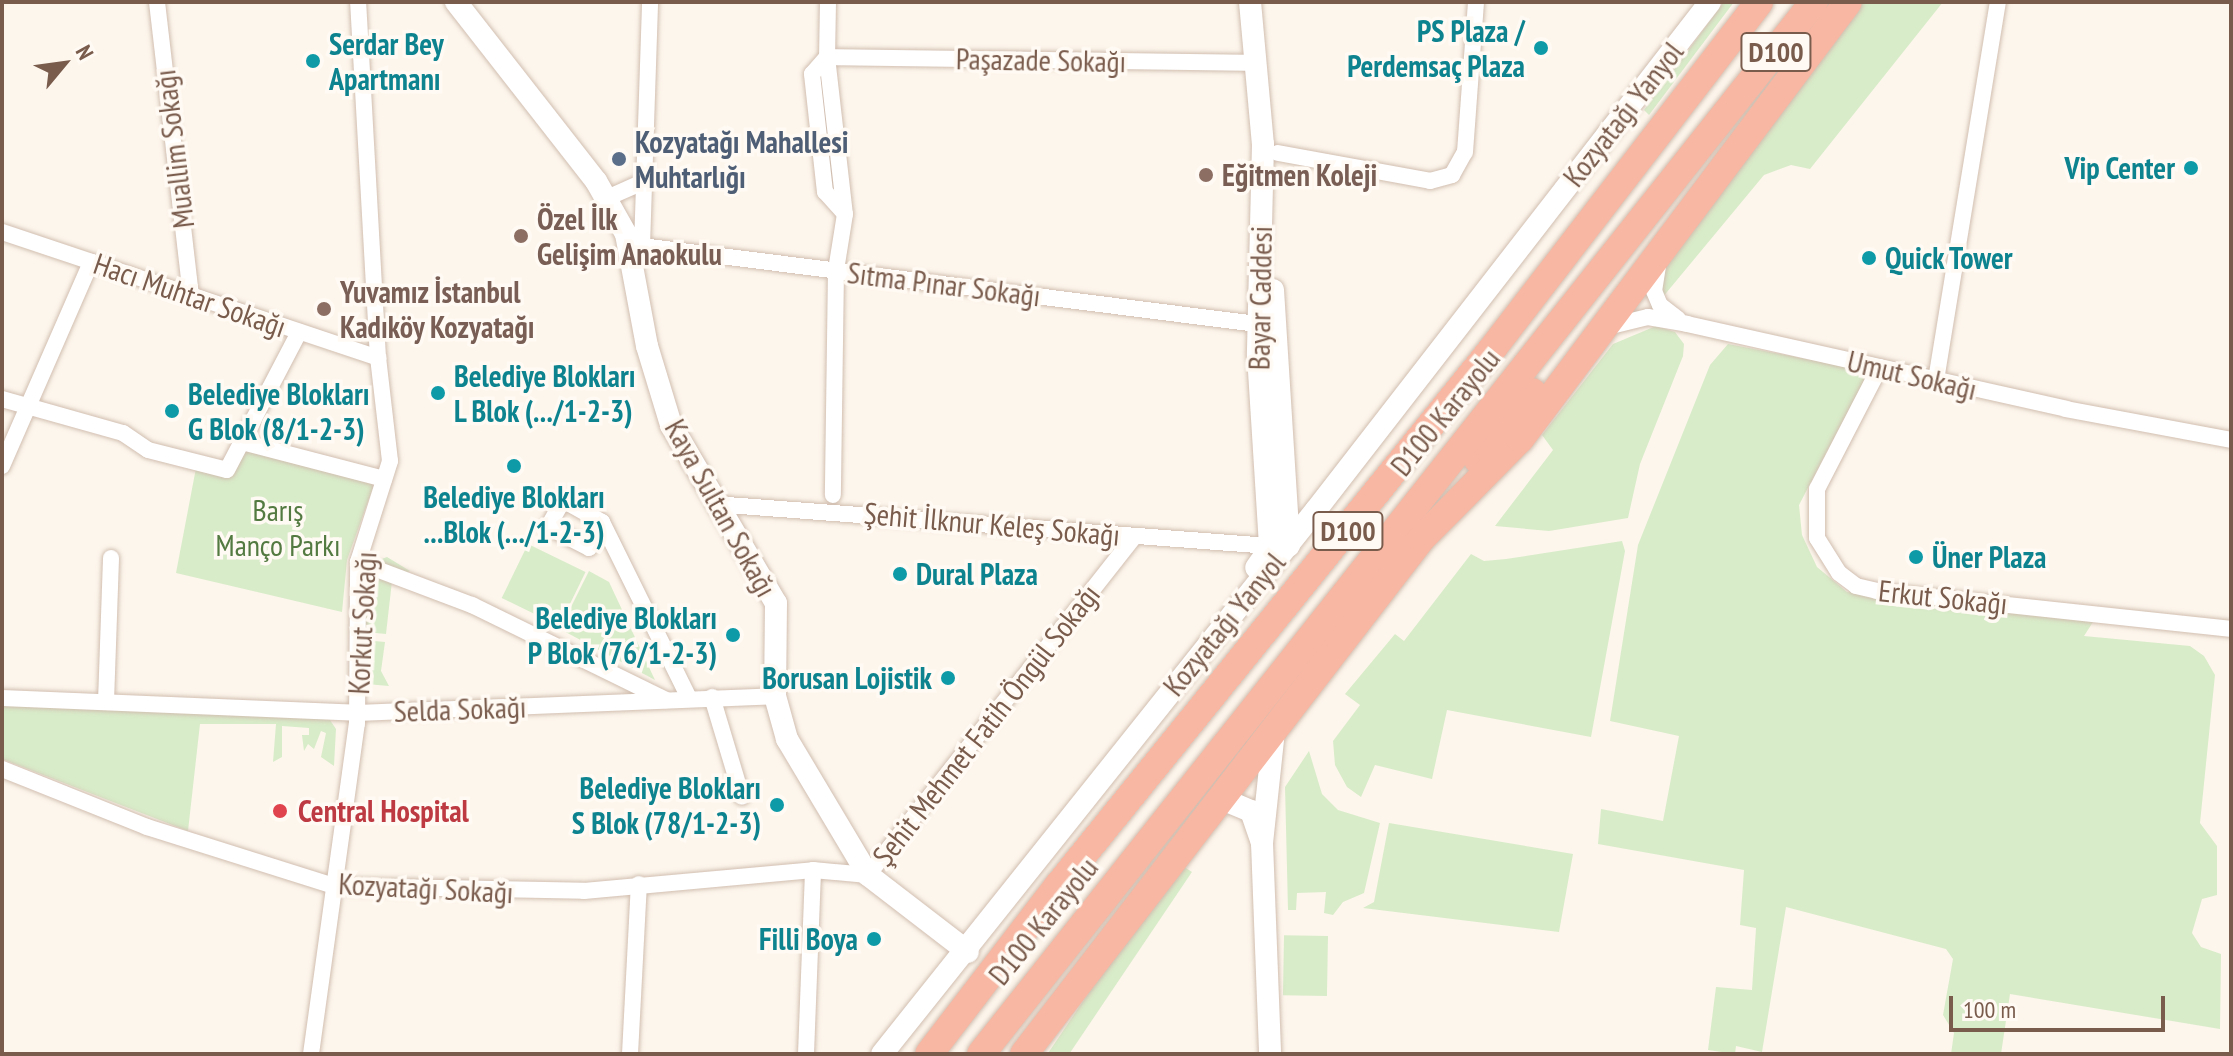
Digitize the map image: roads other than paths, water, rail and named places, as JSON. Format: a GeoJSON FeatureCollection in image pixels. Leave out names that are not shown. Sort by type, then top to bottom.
{"type":"FeatureCollection","features":[{"type":"Feature","properties":{"kind":"highway","name":"D100 Karayolu"},"geometry":{"type":"LineString","coordinates":[[929,1054],[1058,886],[1493,348],[1759,2]]}},
{"type":"Feature","properties":{"kind":"highway","name":"D100 Karayolu"},"geometry":{"type":"LineString","coordinates":[[981,1054],[1739,102],[1814,2]]}},
{"type":"Feature","properties":{"kind":"highway","name":"D100"},"geometry":{"type":"LineString","coordinates":[[1024,1054],[1421,539],[1520,439],[1848,2]]}},
{"type":"Feature","properties":{"kind":"highway"},"geometry":{"type":"LineString","coordinates":[[1421,539],[1630,262],[1739,102]]}},
{"type":"Feature","properties":{"kind":"highway"},"geometry":{"type":"LineString","coordinates":[[1016,1054],[1060,1005]]}},
{"type":"Feature","properties":{"kind":"main road","name":"Kaya Sultan Sokağı"},"geometry":{"type":"LineString","coordinates":[[456,2],[607,198],[637,247],[647,346],[663,400],[687,458],[776,603],[775,696],[787,739],[868,875],[968,952]]}},
{"type":"Feature","properties":{"kind":"main road","name":"Bayar Caddesi"},"geometry":{"type":"LineString","coordinates":[[1250,2],[1263,152],[1257,324],[1279,545]]}},
{"type":"Feature","properties":{"kind":"main road","name":"Bayar Caddesi"},"geometry":{"type":"LineString","coordinates":[[1263,2],[1278,153],[1273,324],[1279,545]]}},
{"type":"Feature","properties":{"kind":"main road","name":"Kozyatağı Yanyol"},"geometry":{"type":"LineString","coordinates":[[882,1054],[968,952],[1279,545],[1710,2]]}},
{"type":"Feature","properties":{"kind":"main road"},"geometry":{"type":"LineString","coordinates":[[1270,1054],[1262,843],[1268,750],[1277,722]]}},
{"type":"Feature","properties":{"kind":"main road"},"geometry":{"type":"LineString","coordinates":[[1213,805],[1227,801],[1251,811],[1262,843]]}},
{"type":"Feature","properties":{"kind":"street","name":"Muallim Sokağı"},"geometry":{"type":"LineString","coordinates":[[157,2],[191,295]]}},
{"type":"Feature","properties":{"kind":"street","name":"Korkut Sokağı"},"geometry":{"type":"LineString","coordinates":[[311,1054],[357,713],[358,562],[390,461],[378,358],[358,2]]}},
{"type":"Feature","properties":{"kind":"street"},"geometry":{"type":"LineString","coordinates":[[637,247],[650,2]]}},
{"type":"Feature","properties":{"kind":"street"},"geometry":{"type":"LineString","coordinates":[[828,2],[827,57],[845,214],[836,270],[833,495]]}},
{"type":"Feature","properties":{"kind":"street"},"geometry":{"type":"LineString","coordinates":[[1278,153],[1430,181],[1450,177],[1465,155],[1476,2]]}},
{"type":"Feature","properties":{"kind":"street"},"geometry":{"type":"LineString","coordinates":[[1936,380],[1998,2]]}},
{"type":"Feature","properties":{"kind":"street","name":"Paşazade Sokağı"},"geometry":{"type":"LineString","coordinates":[[827,57],[1256,63]]}},
{"type":"Feature","properties":{"kind":"street"},"geometry":{"type":"LineString","coordinates":[[607,198],[640,183]]}},
{"type":"Feature","properties":{"kind":"street","name":"Hacı Muhtar Sokağı"},"geometry":{"type":"LineString","coordinates":[[2,232],[378,358]]}},
{"type":"Feature","properties":{"kind":"street"},"geometry":{"type":"LineString","coordinates":[[1671,237],[1654,275],[1654,291],[1669,315],[1687,324]]}},
{"type":"Feature","properties":{"kind":"street","name":"Sıtma Pınar Sokağı"},"geometry":{"type":"LineString","coordinates":[[637,247],[1257,324]]}},
{"type":"Feature","properties":{"kind":"street"},"geometry":{"type":"LineString","coordinates":[[2,466],[25,405],[91,262]]}},
{"type":"Feature","properties":{"kind":"street","name":"Umut Sokağı"},"geometry":{"type":"LineString","coordinates":[[1597,334],[1610,325],[1648,317],[2231,440]]}},
{"type":"Feature","properties":{"kind":"street"},"geometry":{"type":"LineString","coordinates":[[2,399],[123,433],[148,450],[227,470],[299,332]]}},
{"type":"Feature","properties":{"kind":"street","name":"Erkut Sokağı"},"geometry":{"type":"LineString","coordinates":[[1880,367],[1817,489],[1817,538],[1848,580],[1877,591],[2231,629]]}},
{"type":"Feature","properties":{"kind":"street"},"geometry":{"type":"LineString","coordinates":[[242,442],[384,479]]}},
{"type":"Feature","properties":{"kind":"street","name":"Şehit İlknur Keleş Sokağı"},"geometry":{"type":"LineString","coordinates":[[714,504],[846,510],[1134,537],[1279,545]]}},
{"type":"Feature","properties":{"kind":"street"},"geometry":{"type":"LineString","coordinates":[[602,522],[689,698]]}},
{"type":"Feature","properties":{"kind":"street","name":"Şehit Mehmet Fatih Öngül Sokağı"},"geometry":{"type":"LineString","coordinates":[[868,875],[1134,537]]}},
{"type":"Feature","properties":{"kind":"street"},"geometry":{"type":"LineString","coordinates":[[106,702],[111,558]]}},
{"type":"Feature","properties":{"kind":"street"},"geometry":{"type":"LineString","coordinates":[[358,562],[472,605],[667,701]]}},
{"type":"Feature","properties":{"kind":"street","name":"Selda Sokağı"},"geometry":{"type":"LineString","coordinates":[[2,698],[357,713],[775,696]]}},
{"type":"Feature","properties":{"kind":"street"},"geometry":{"type":"LineString","coordinates":[[712,697],[742,797]]}},
{"type":"Feature","properties":{"kind":"street","name":"Kozyatağı Sokağı"},"geometry":{"type":"LineString","coordinates":[[2,769],[147,827],[334,886],[496,892],[584,891],[813,870],[868,875]]}},
{"type":"Feature","properties":{"kind":"street"},"geometry":{"type":"LineString","coordinates":[[806,1054],[813,870]]}},
{"type":"Feature","properties":{"kind":"street"},"geometry":{"type":"LineString","coordinates":[[630,1054],[639,884]]}},
{"type":"Feature","properties":{"kind":"place","name":"PS Plaza / Perdemsaç Plaza"},"geometry":{"type":"Point","coordinates":[1541,48]}},
{"type":"Feature","properties":{"kind":"place","name":"Serdar Bey Apartmanı"},"geometry":{"type":"Point","coordinates":[313,61]}},
{"type":"Feature","properties":{"kind":"place","name":"Kozyatağı Mahallesi Muhtarlığı"},"geometry":{"type":"Point","coordinates":[619,159]}},
{"type":"Feature","properties":{"kind":"place","name":"Vip Center"},"geometry":{"type":"Point","coordinates":[2191,168]}},
{"type":"Feature","properties":{"kind":"place","name":"Eğitmen Koleji"},"geometry":{"type":"Point","coordinates":[1206,175]}},
{"type":"Feature","properties":{"kind":"place","name":"Özel İlk Gelişim Anaokulu"},"geometry":{"type":"Point","coordinates":[521,236]}},
{"type":"Feature","properties":{"kind":"place","name":"Quick Tower"},"geometry":{"type":"Point","coordinates":[1869,258]}},
{"type":"Feature","properties":{"kind":"place","name":"Yuvamız İstanbul Kadıköy Kozyatağı"},"geometry":{"type":"Point","coordinates":[324,309]}},
{"type":"Feature","properties":{"kind":"place","name":"Belediye Blokları L Blok (.../1-2-3)"},"geometry":{"type":"Point","coordinates":[438,393]}},
{"type":"Feature","properties":{"kind":"place","name":"Belediye Blokları G Blok (8/1-2-3)"},"geometry":{"type":"Point","coordinates":[172,411]}},
{"type":"Feature","properties":{"kind":"place","name":"Belediye Blokları ...Blok (.../1-2-3)"},"geometry":{"type":"Point","coordinates":[514,466]}},
{"type":"Feature","properties":{"kind":"place","name":"Üner Plaza"},"geometry":{"type":"Point","coordinates":[1916,557]}},
{"type":"Feature","properties":{"kind":"place","name":"Dural Plaza"},"geometry":{"type":"Point","coordinates":[900,574]}},
{"type":"Feature","properties":{"kind":"place","name":"Belediye Blokları P Blok (76/1-2-3)"},"geometry":{"type":"Point","coordinates":[733,635]}},
{"type":"Feature","properties":{"kind":"place","name":"Borusan Lojistik"},"geometry":{"type":"Point","coordinates":[948,678]}},
{"type":"Feature","properties":{"kind":"place","name":"Belediye Blokları S Blok (78/1-2-3)"},"geometry":{"type":"Point","coordinates":[777,805]}},
{"type":"Feature","properties":{"kind":"place","name":"Central Hospital"},"geometry":{"type":"Point","coordinates":[280,811]}},
{"type":"Feature","properties":{"kind":"place","name":"Filli Boya"},"geometry":{"type":"Point","coordinates":[874,939]}},
{"type":"Feature","properties":{"kind":"park label","name":"Barış Manço Parkı"},"geometry":{"type":"Point","coordinates":[278,527]}}]}
